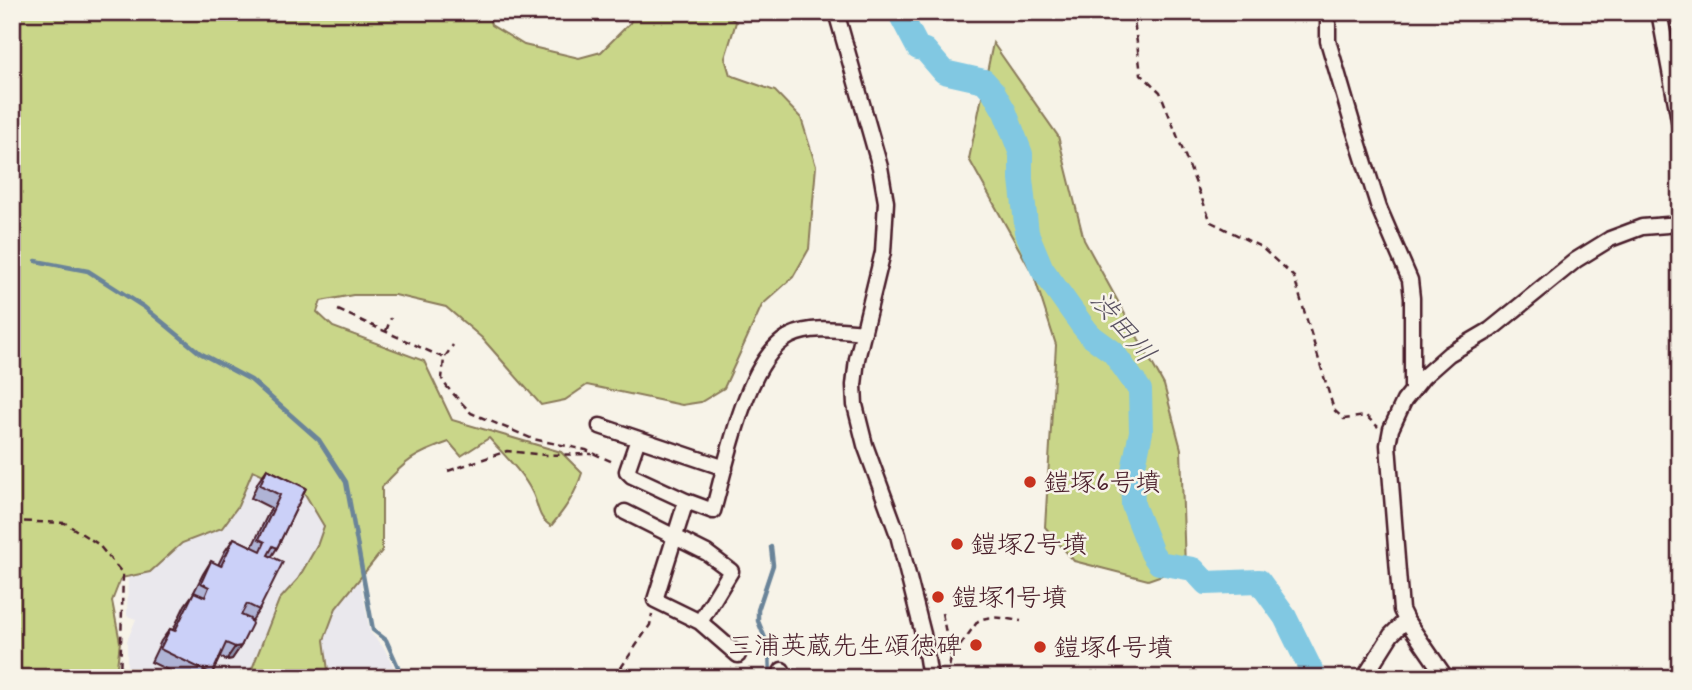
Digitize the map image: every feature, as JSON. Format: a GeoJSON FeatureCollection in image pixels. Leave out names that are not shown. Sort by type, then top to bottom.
{"type":"FeatureCollection","features":[{"type":"Feature","properties":{"kind":"street"},"geometry":{"type":"LineString","coordinates":[[836,12],[880,167],[886,202],[883,252],[855,372],[856,414],[898,535],[923,634],[930,678]]}},
{"type":"Feature","properties":{"kind":"street"},"geometry":{"type":"LineString","coordinates":[[1328,12],[1328,41],[1353,126],[1379,208],[1410,280],[1412,390]]}},
{"type":"Feature","properties":{"kind":"street"},"geometry":{"type":"LineString","coordinates":[[1658,12],[1680,125]]}},
{"type":"Feature","properties":{"kind":"street"},"geometry":{"type":"LineString","coordinates":[[1446,678],[1401,610],[1389,436],[1396,415],[1412,390],[1449,354],[1490,330],[1576,260],[1610,239],[1642,227],[1680,224]]}},
{"type":"Feature","properties":{"kind":"street"},"geometry":{"type":"LineString","coordinates":[[638,439],[627,471],[632,476],[713,511],[744,401],[768,356],[780,342],[799,333],[813,330],[864,332]]}},
{"type":"Feature","properties":{"kind":"street"},"geometry":{"type":"LineString","coordinates":[[600,426],[725,468]]}},
{"type":"Feature","properties":{"kind":"street"},"geometry":{"type":"LineString","coordinates":[[686,501],[655,600],[700,622],[738,655]]}},
{"type":"Feature","properties":{"kind":"street"},"geometry":{"type":"LineString","coordinates":[[625,512],[707,553],[731,571],[700,622]]}},
{"type":"Feature","properties":{"kind":"street"},"geometry":{"type":"LineString","coordinates":[[1364,678],[1391,635],[1406,620]]}},
{"type":"Feature","properties":{"kind":"path"},"geometry":{"type":"LineString","coordinates":[[1133,12],[1141,74],[1160,92],[1211,222],[1261,247],[1294,277],[1334,411],[1344,419],[1366,416],[1389,436]]}},
{"type":"Feature","properties":{"kind":"path"},"geometry":{"type":"LineString","coordinates":[[338,310],[444,358]]}},
{"type":"Feature","properties":{"kind":"path"},"geometry":{"type":"LineString","coordinates":[[386,331],[391,318]]}},
{"type":"Feature","properties":{"kind":"path"},"geometry":{"type":"LineString","coordinates":[[453,345],[444,358],[442,379],[471,412],[533,439],[595,453],[627,471]]}},
{"type":"Feature","properties":{"kind":"path"},"geometry":{"type":"LineString","coordinates":[[448,471],[506,451],[546,455],[595,453]]}},
{"type":"Feature","properties":{"kind":"path"},"geometry":{"type":"LineString","coordinates":[[12,521],[65,523],[98,544],[123,574],[120,678]]}},
{"type":"Feature","properties":{"kind":"path"},"geometry":{"type":"LineString","coordinates":[[614,678],[650,625],[655,600]]}},
{"type":"Feature","properties":{"kind":"path"},"geometry":{"type":"LineString","coordinates":[[943,613],[951,658],[947,678]]}},
{"type":"Feature","properties":{"kind":"path"},"geometry":{"type":"LineString","coordinates":[[951,658],[971,630],[985,618],[1021,621]]}},
{"type":"Feature","properties":{"kind":"shaded area"},"geometry":{"type":"Polygon","coordinates":[[[259,453],[343,489],[370,632],[384,648],[399,678],[127,678],[127,641],[136,619],[127,616],[128,573],[259,453]]]}},
{"type":"Feature","properties":{"kind":"green space"},"geometry":{"type":"Polygon","coordinates":[[[12,12],[488,12],[491,25],[524,45],[579,58],[601,52],[630,23],[634,12],[723,12],[736,22],[725,58],[730,75],[775,91],[801,118],[816,166],[809,249],[793,277],[762,305],[724,388],[701,402],[682,405],[587,385],[565,400],[541,405],[482,338],[446,307],[395,295],[353,295],[321,301],[317,312],[333,327],[424,361],[452,420],[561,452],[582,473],[561,514],[551,526],[546,523],[523,478],[489,438],[461,456],[449,442],[419,454],[382,487],[382,551],[336,608],[324,640],[329,678],[252,678],[250,674],[279,600],[298,579],[317,546],[324,526],[305,494],[253,470],[238,506],[222,528],[182,543],[150,572],[121,578],[112,601],[120,642],[116,674],[108,674],[105,678],[12,678],[12,12]]]}},
{"type":"Feature","properties":{"kind":"green space"},"geometry":{"type":"Polygon","coordinates":[[[993,43],[1058,136],[1084,240],[1164,385],[1181,449],[1185,567],[1148,580],[1074,561],[1045,527],[1056,345],[1034,276],[969,159],[993,43]]]}},
{"type":"Feature","properties":{"kind":"building"},"geometry":{"type":"Polygon","coordinates":[[[267,469],[306,488],[277,548],[273,546],[268,555],[283,562],[259,610],[247,604],[241,615],[250,619],[252,624],[241,646],[235,647],[226,643],[212,674],[160,649],[170,629],[175,631],[194,592],[205,597],[209,587],[201,583],[211,561],[221,566],[234,538],[261,551],[265,542],[259,539],[280,495],[260,485],[267,469]]]}},
{"type":"Feature","properties":{"kind":"waterway","name":"渋田川"},"geometry":{"type":"LineString","coordinates":[[899,12],[918,48],[925,50],[944,72],[984,81],[993,91],[1005,112],[1021,154],[1027,233],[1042,269],[1082,325],[1091,336],[1113,352],[1140,390],[1141,432],[1132,475],[1133,505],[1152,553],[1159,563],[1193,569],[1206,583],[1259,581],[1285,617],[1315,678]]}},
{"type":"Feature","properties":{"kind":"waterway"},"geometry":{"type":"LineString","coordinates":[[36,261],[88,271],[144,307],[200,353],[251,380],[319,440],[346,482],[373,630],[386,640],[403,678]]}},
{"type":"Feature","properties":{"kind":"waterway"},"geometry":{"type":"LineString","coordinates":[[770,678],[769,648],[758,621],[758,610],[773,565],[771,547]]}},
{"type":"Feature","properties":{"kind":"place","name":"鎧塚6号墳"},"geometry":{"type":"Point","coordinates":[1030,482]}},
{"type":"Feature","properties":{"kind":"place","name":"鎧塚2号墳"},"geometry":{"type":"Point","coordinates":[957,544]}},
{"type":"Feature","properties":{"kind":"place","name":"鎧塚1号墳"},"geometry":{"type":"Point","coordinates":[938,597]}},
{"type":"Feature","properties":{"kind":"place","name":"三浦英蔵先生頌徳碑"},"geometry":{"type":"Point","coordinates":[976,645]}},
{"type":"Feature","properties":{"kind":"place","name":"鎧塚4号墳"},"geometry":{"type":"Point","coordinates":[1040,647]}}]}
